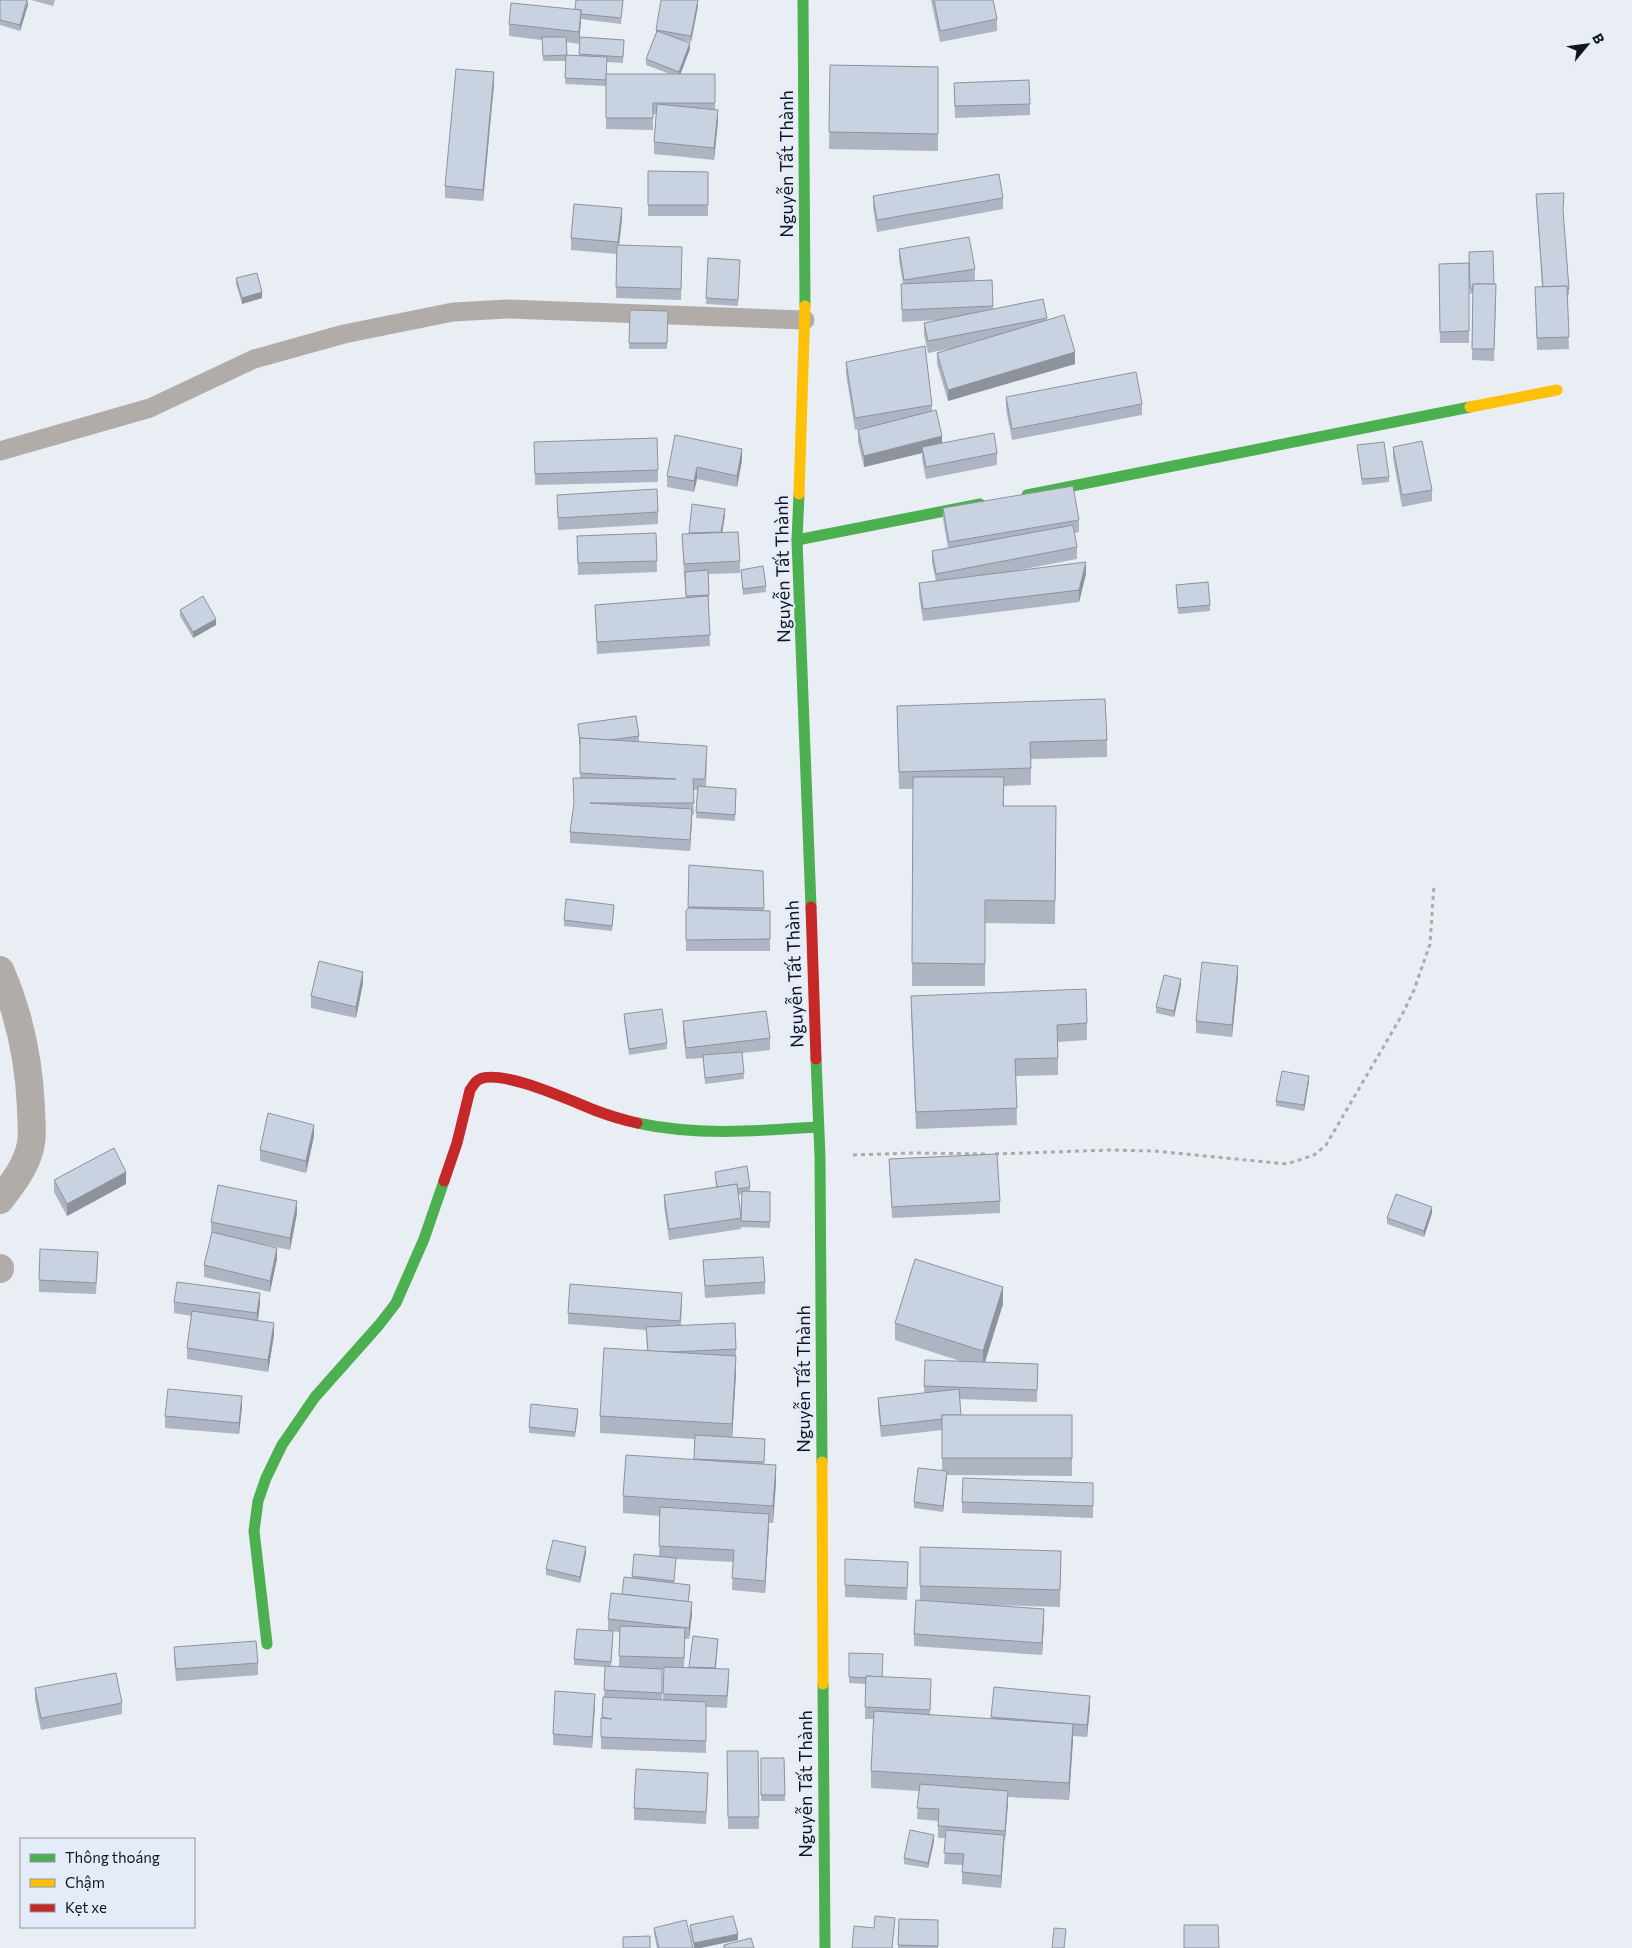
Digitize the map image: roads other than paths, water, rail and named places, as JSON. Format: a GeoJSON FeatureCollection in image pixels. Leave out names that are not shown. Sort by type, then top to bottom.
{"type":"FeatureCollection","features":[{"type":"Feature","properties":{"kind":"main road","name":"Nguyễn Tất Thành"},"geometry":{"type":"LineString","coordinates":[[803,0],[805,320],[797,540],[820,1157],[825,1948]]}},
{"type":"Feature","properties":{"kind":"main road"},"geometry":{"type":"LineString","coordinates":[[1020,496],[1557,390]]}},
{"type":"Feature","properties":{"kind":"main road"},"geometry":{"type":"LineString","coordinates":[[797,540],[991,502]]}},
{"type":"Feature","properties":{"kind":"main road"},"geometry":{"type":"LineString","coordinates":[[266,1644],[254,1530],[258,1501],[266,1478],[282,1445],[315,1397],[396,1303],[424,1239],[457,1143],[473,1084],[482,1078],[498,1078],[529,1084],[624,1120],[689,1132],[818,1127]]}},
{"type":"Feature","properties":{"kind":"street"},"geometry":{"type":"LineString","coordinates":[[0,970],[6,984],[26,1053],[30,1086],[31,1142],[24,1165],[0,1200]]}},
{"type":"Feature","properties":{"kind":"lane"},"geometry":{"type":"LineString","coordinates":[[0,451],[150,408],[254,359],[344,334],[453,312],[507,309],[805,320]]}}]}
